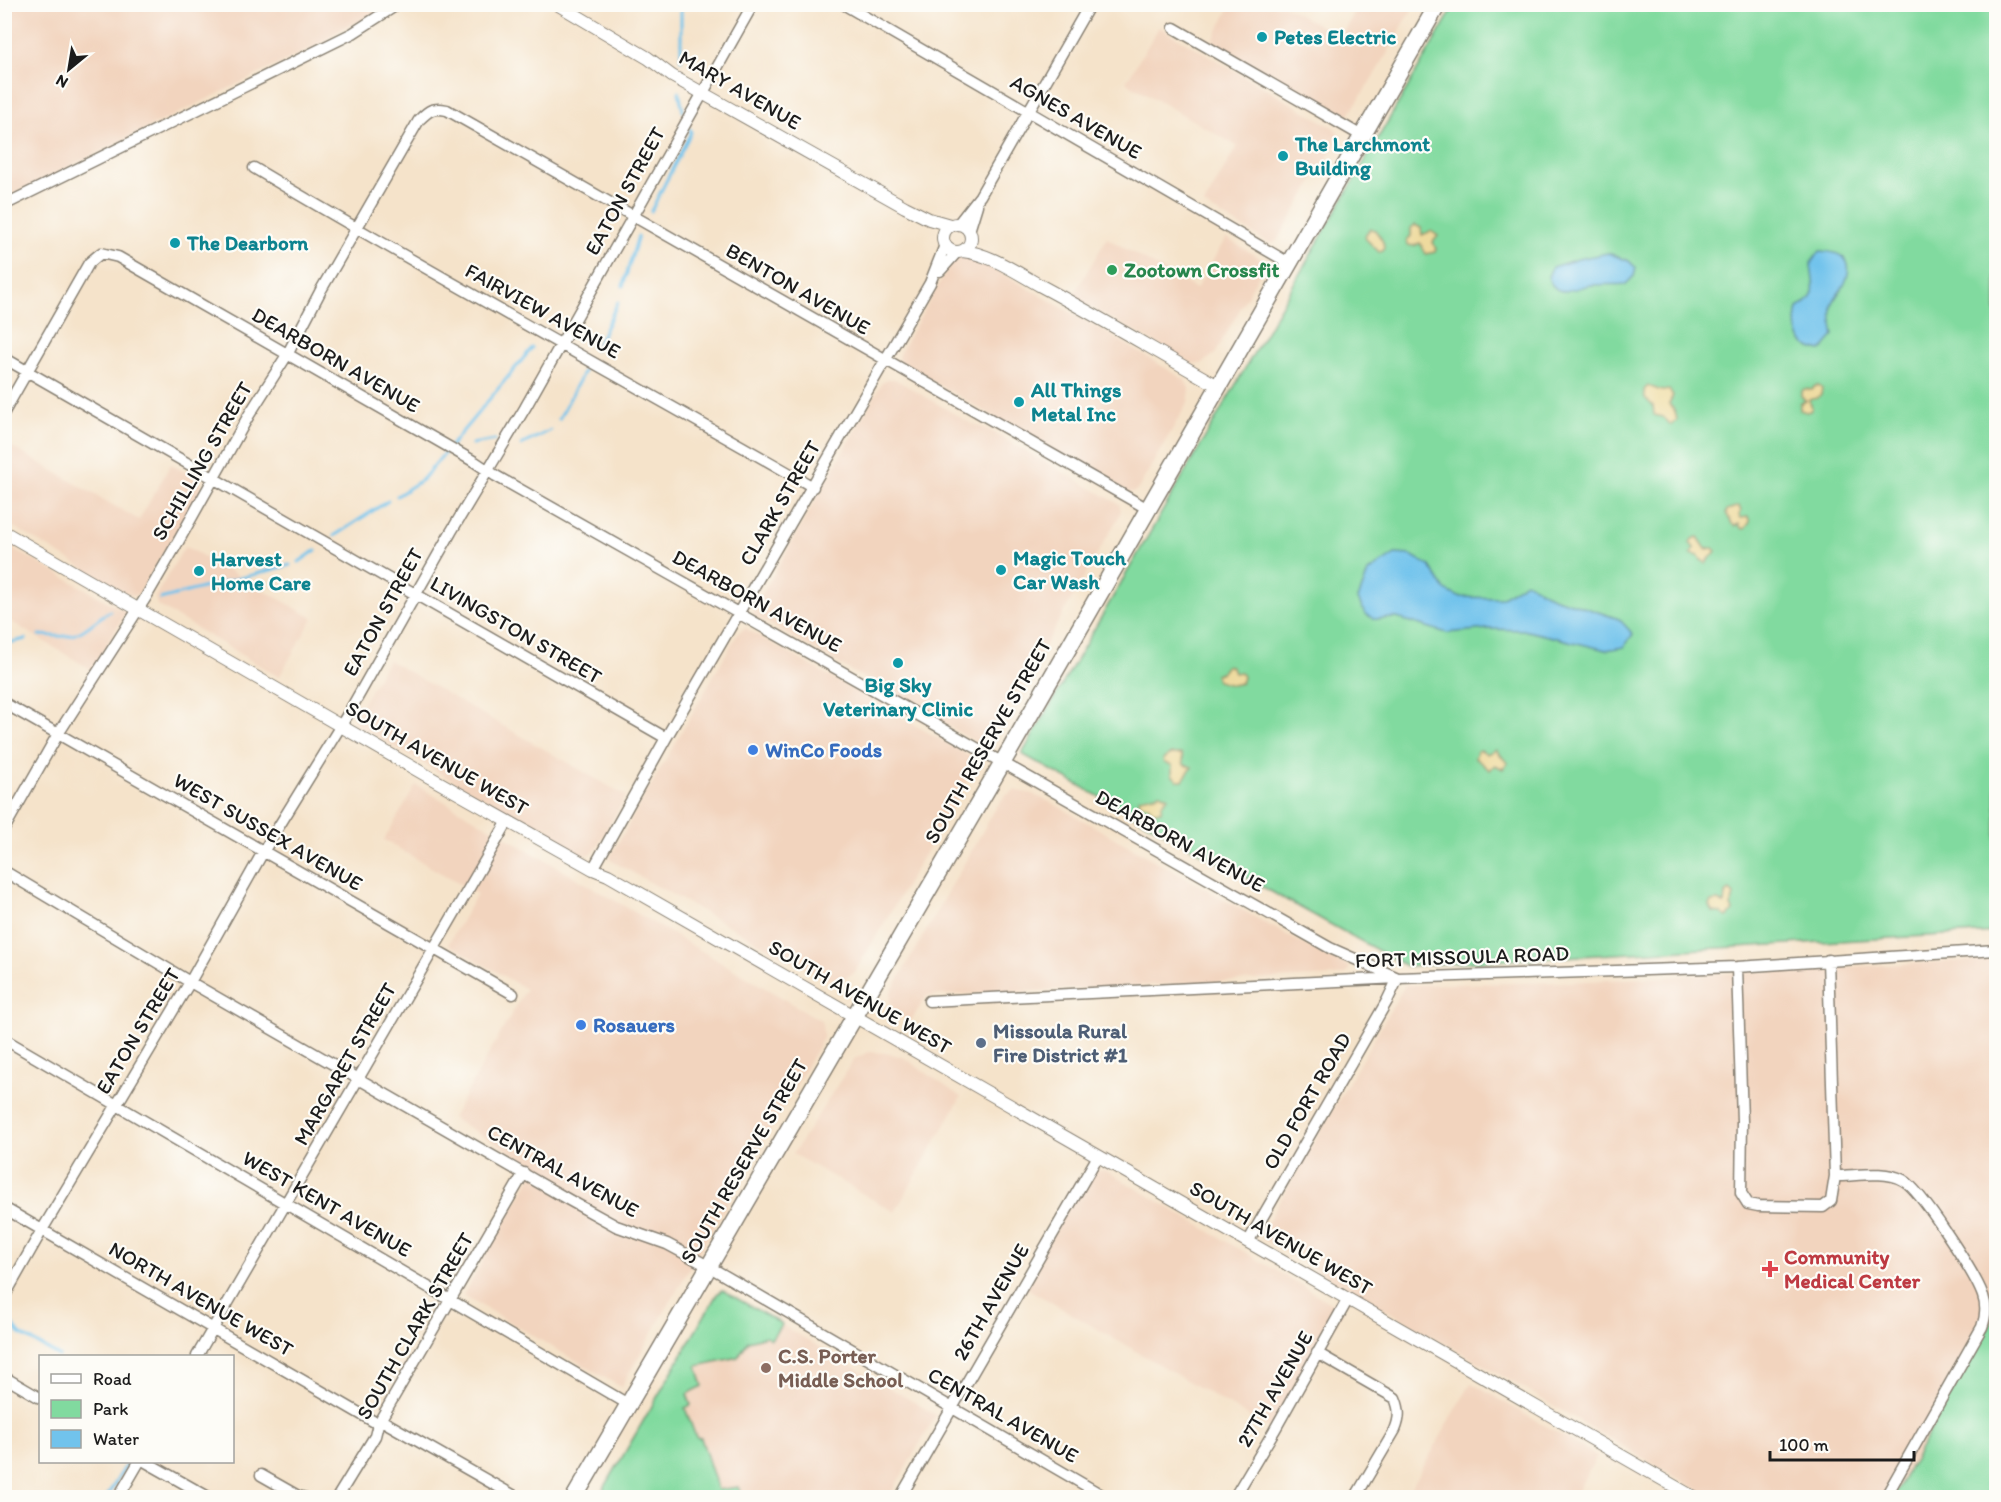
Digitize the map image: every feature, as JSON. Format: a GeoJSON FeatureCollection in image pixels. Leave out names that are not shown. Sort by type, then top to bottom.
{"type":"FeatureCollection","features":[{"type":"Feature","properties":{"kind":"highway","name":"SOUTH RESERVE STREET"},"geometry":{"type":"LineString","coordinates":[[574,1497],[1002,763],[1435,6]]}},
{"type":"Feature","properties":{"kind":"street","name":"MARY AVENUE"},"geometry":{"type":"LineString","coordinates":[[557,4],[703,92],[905,207],[956,233]]}},
{"type":"Feature","properties":{"kind":"street","name":"EATON STREET"},"geometry":{"type":"LineString","coordinates":[[4,1297],[190,982],[263,852],[341,726],[562,344],[753,4]]}},
{"type":"Feature","properties":{"kind":"street","name":"AGNES AVENUE"},"geometry":{"type":"LineString","coordinates":[[843,4],[1289,263]]}},
{"type":"Feature","properties":{"kind":"street"},"geometry":{"type":"LineString","coordinates":[[930,283],[956,233],[980,196],[1090,4]]}},
{"type":"Feature","properties":{"kind":"street"},"geometry":{"type":"LineString","coordinates":[[4,205],[352,33],[398,5]]}},
{"type":"Feature","properties":{"kind":"street"},"geometry":{"type":"LineString","coordinates":[[1174,28],[1362,136]]}},
{"type":"Feature","properties":{"kind":"street","name":"BENTON AVENUE"},"geometry":{"type":"LineString","coordinates":[[428,111],[435,108],[447,110],[1148,510]]}},
{"type":"Feature","properties":{"kind":"street","name":"SCHILLING STREET"},"geometry":{"type":"LineString","coordinates":[[4,829],[58,734],[138,609],[214,480],[249,415],[287,355],[414,128],[428,111]]}},
{"type":"Feature","properties":{"kind":"street","name":"FAIRVIEW AVENUE"},"geometry":{"type":"LineString","coordinates":[[254,168],[356,229],[813,487]]}},
{"type":"Feature","properties":{"kind":"street"},"geometry":{"type":"LineString","coordinates":[[956,233],[952,251],[970,251],[999,263],[1218,386]]}},
{"type":"Feature","properties":{"kind":"street"},"geometry":{"type":"LineString","coordinates":[[930,283],[959,251],[969,244],[956,233]]}},
{"type":"Feature","properties":{"kind":"street"},"geometry":{"type":"LineString","coordinates":[[956,233],[999,263]]}},
{"type":"Feature","properties":{"kind":"street","name":"DEARBORN AVENUE"},"geometry":{"type":"LineString","coordinates":[[28,372],[89,263],[101,253],[118,257],[475,462],[488,472],[1330,948],[1398,978]]}},
{"type":"Feature","properties":{"kind":"street","name":"CLARK STREET"},"geometry":{"type":"LineString","coordinates":[[593,869],[666,738],[930,283]]}},
{"type":"Feature","properties":{"kind":"street","name":"LIVINGSTON STREET"},"geometry":{"type":"LineString","coordinates":[[4,358],[666,738]]}},
{"type":"Feature","properties":{"kind":"street"},"geometry":{"type":"LineString","coordinates":[[4,412],[28,372]]}},
{"type":"Feature","properties":{"kind":"street","name":"SOUTH AVENUE WEST"},"geometry":{"type":"LineString","coordinates":[[4,532],[508,821],[593,869],[618,880],[1695,1497]]}},
{"type":"Feature","properties":{"kind":"street","name":"WEST SUSSEX AVENUE"},"geometry":{"type":"LineString","coordinates":[[4,703],[434,951],[513,994]]}},
{"type":"Feature","properties":{"kind":"street","name":"MARGARET STREET"},"geometry":{"type":"LineString","coordinates":[[198,1355],[508,821]]}},
{"type":"Feature","properties":{"kind":"street","name":"CENTRAL AVENUE"},"geometry":{"type":"LineString","coordinates":[[4,871],[190,982],[616,1226],[667,1244],[708,1266],[1107,1497]]}},
{"type":"Feature","properties":{"kind":"street","name":"FORT MISSOULA ROAD"},"geometry":{"type":"LineString","coordinates":[[929,1001],[1398,978],[1737,967],[1996,951]]}},
{"type":"Feature","properties":{"kind":"street"},"geometry":{"type":"LineString","coordinates":[[1737,967],[1741,1193],[1748,1204],[1758,1206],[1823,1207],[1831,1201],[1835,1176],[1828,960]]}},
{"type":"Feature","properties":{"kind":"street","name":"OLD FORT ROAD"},"geometry":{"type":"LineString","coordinates":[[1248,1242],[1398,978]]}},
{"type":"Feature","properties":{"kind":"street","name":"WEST KENT AVENUE"},"geometry":{"type":"LineString","coordinates":[[4,1039],[628,1404]]}},
{"type":"Feature","properties":{"kind":"street","name":"26TH AVENUE"},"geometry":{"type":"LineString","coordinates":[[900,1497],[1098,1156]]}},
{"type":"Feature","properties":{"kind":"street","name":"SOUTH CLARK STREET"},"geometry":{"type":"LineString","coordinates":[[338,1497],[524,1173]]}},
{"type":"Feature","properties":{"kind":"street"},"geometry":{"type":"LineString","coordinates":[[1835,1176],[1893,1175],[1907,1182],[1923,1198],[1961,1256],[1978,1284],[1985,1305],[1986,1312],[1982,1327],[1885,1497]]}},
{"type":"Feature","properties":{"kind":"street","name":"NORTH AVENUE WEST"},"geometry":{"type":"LineString","coordinates":[[4,1208],[379,1422],[518,1497]]}},
{"type":"Feature","properties":{"kind":"street","name":"27TH AVENUE"},"geometry":{"type":"LineString","coordinates":[[1234,1497],[1348,1299]]}},
{"type":"Feature","properties":{"kind":"street"},"geometry":{"type":"LineString","coordinates":[[1317,1353],[1395,1398],[1399,1409],[1400,1418],[1395,1430],[1355,1497]]}},
{"type":"Feature","properties":{"kind":"street"},"geometry":{"type":"LineString","coordinates":[[4,1377],[39,1397]]}},
{"type":"Feature","properties":{"kind":"street"},"geometry":{"type":"LineString","coordinates":[[118,1497],[138,1463]]}},
{"type":"Feature","properties":{"kind":"street"},"geometry":{"type":"LineString","coordinates":[[150,1463],[210,1497]]}},
{"type":"Feature","properties":{"kind":"street"},"geometry":{"type":"LineString","coordinates":[[261,1475],[298,1496],[306,1497]]}},
{"type":"Feature","properties":{"kind":"shaded area"},"geometry":{"type":"Polygon","coordinates":[[[5,5],[391,5],[372,17],[345,27],[318,45],[5,198],[5,5]]]}},
{"type":"Feature","properties":{"kind":"shaded area"},"geometry":{"type":"Polygon","coordinates":[[[1231,5],[1283,5],[1340,37],[1359,5],[1412,5],[1412,9],[1383,61],[1345,118],[1212,42],[1231,5]]]}},
{"type":"Feature","properties":{"kind":"shaded area"},"geometry":{"type":"Polygon","coordinates":[[[1159,27],[1334,128],[1339,134],[1338,140],[1277,241],[1269,243],[1204,205],[1237,146],[1126,82],[1159,27]]]}},
{"type":"Feature","properties":{"kind":"shaded area"},"geometry":{"type":"Polygon","coordinates":[[[1107,238],[1196,289],[1226,238],[1266,262],[1215,354],[1201,364],[1192,363],[1072,297],[1107,238]]]}},
{"type":"Feature","properties":{"kind":"shaded area"},"geometry":{"type":"Polygon","coordinates":[[[966,253],[1185,380],[1190,390],[1188,402],[1138,489],[1134,492],[1129,492],[1061,455],[899,362],[898,356],[951,263],[955,257],[966,253]]]}},
{"type":"Feature","properties":{"kind":"shaded area"},"geometry":{"type":"Polygon","coordinates":[[[888,379],[895,379],[970,423],[987,429],[1119,504],[1121,510],[988,744],[981,745],[755,616],[752,612],[882,383],[888,379]]]}},
{"type":"Feature","properties":{"kind":"shaded area"},"geometry":{"type":"Polygon","coordinates":[[[5,443],[139,520],[171,464],[200,481],[200,492],[140,592],[134,596],[126,593],[5,522],[5,443]]]}},
{"type":"Feature","properties":{"kind":"shaded area"},"geometry":{"type":"Polygon","coordinates":[[[5,544],[126,612],[92,670],[5,618],[5,544]]]}},
{"type":"Feature","properties":{"kind":"shaded area"},"geometry":{"type":"Polygon","coordinates":[[[185,546],[313,618],[279,677],[157,605],[155,597],[185,546]]]}},
{"type":"Feature","properties":{"kind":"shaded area"},"geometry":{"type":"Polygon","coordinates":[[[745,628],[975,761],[976,766],[860,964],[854,973],[840,980],[823,978],[610,860],[738,633],[745,628]]]}},
{"type":"Feature","properties":{"kind":"shaded area"},"geometry":{"type":"Polygon","coordinates":[[[388,660],[626,796],[594,852],[588,855],[579,854],[357,725],[354,720],[356,715],[388,660]]]}},
{"type":"Feature","properties":{"kind":"shaded area"},"geometry":{"type":"Polygon","coordinates":[[[416,785],[822,1021],[823,1038],[621,1387],[463,1295],[537,1167],[452,1118],[526,989],[448,944],[477,894],[384,840],[416,785]]]}},
{"type":"Feature","properties":{"kind":"shaded area"},"geometry":{"type":"Polygon","coordinates":[[[1015,790],[1032,794],[1054,804],[1308,947],[1350,967],[1346,974],[1336,976],[927,996],[910,1022],[897,1014],[890,1003],[891,992],[997,806],[1005,796],[1015,790]]]}},
{"type":"Feature","properties":{"kind":"shaded area","name":"Community Medical Center"},"geometry":{"type":"Polygon","coordinates":[[[1996,959],[1996,1314],[1893,1497],[1710,1497],[1262,1239],[1263,1230],[1405,985],[1570,982],[1996,959]]]}},
{"type":"Feature","properties":{"kind":"shaded area"},"geometry":{"type":"Polygon","coordinates":[[[869,1052],[903,1057],[961,1097],[895,1212],[793,1154],[854,1059],[869,1052]]]}},
{"type":"Feature","properties":{"kind":"shaded area"},"geometry":{"type":"Polygon","coordinates":[[[1105,1170],[1343,1310],[1274,1431],[1023,1286],[1090,1171],[1105,1170]]]}},
{"type":"Feature","properties":{"kind":"shaded area","name":"C.S. Porter Middle School"},"geometry":{"type":"Polygon","coordinates":[[[722,1290],[936,1415],[889,1497],[599,1498],[717,1294],[722,1290]]]}},
{"type":"Feature","properties":{"kind":"shaded area"},"geometry":{"type":"Polygon","coordinates":[[[1471,1383],[1597,1456],[1574,1497],[1419,1498],[1409,1492],[1471,1383]]]}},
{"type":"Feature","properties":{"kind":"green space"},"geometry":{"type":"Polygon","coordinates":[[[1455,5],[1996,5],[1996,932],[1406,966],[1022,754],[1455,5]]]}},
{"type":"Feature","properties":{"kind":"green space"},"geometry":{"type":"Polygon","coordinates":[[[722,1290],[782,1324],[771,1339],[766,1336],[748,1341],[738,1357],[697,1366],[703,1386],[687,1394],[691,1405],[685,1408],[696,1437],[701,1438],[718,1490],[738,1487],[742,1497],[599,1497],[717,1294],[722,1290]]]}},
{"type":"Feature","properties":{"kind":"green space"},"geometry":{"type":"Polygon","coordinates":[[[1996,1314],[1996,1497],[1893,1497],[1996,1314]]]}},
{"type":"Feature","properties":{"kind":"sand"},"geometry":{"type":"Polygon","coordinates":[[[1415,225],[1421,228],[1422,235],[1431,231],[1438,236],[1433,242],[1435,252],[1426,254],[1420,243],[1414,246],[1408,245],[1407,240],[1411,236],[1411,228],[1415,225]]]}},
{"type":"Feature","properties":{"kind":"sand"},"geometry":{"type":"Polygon","coordinates":[[[1370,229],[1375,230],[1381,238],[1384,245],[1383,251],[1379,252],[1365,238],[1370,229]]]}},
{"type":"Feature","properties":{"kind":"sand"},"geometry":{"type":"Polygon","coordinates":[[[1648,386],[1662,391],[1669,390],[1673,395],[1669,404],[1675,411],[1677,420],[1671,425],[1663,417],[1654,415],[1653,406],[1645,398],[1644,390],[1648,386]]]}},
{"type":"Feature","properties":{"kind":"sand"},"geometry":{"type":"Polygon","coordinates":[[[1815,386],[1822,389],[1821,394],[1809,400],[1812,408],[1810,411],[1800,410],[1800,403],[1806,401],[1801,396],[1801,392],[1804,389],[1812,390],[1815,386]]]}},
{"type":"Feature","properties":{"kind":"sand"},"geometry":{"type":"Polygon","coordinates":[[[1739,506],[1741,518],[1748,517],[1750,522],[1745,529],[1739,524],[1735,526],[1732,524],[1726,513],[1727,510],[1739,506]]]}},
{"type":"Feature","properties":{"kind":"sand"},"geometry":{"type":"Polygon","coordinates":[[[1698,537],[1706,549],[1713,548],[1716,551],[1706,563],[1699,556],[1691,554],[1694,548],[1690,543],[1692,539],[1698,537]]]}},
{"type":"Feature","properties":{"kind":"sand"},"geometry":{"type":"Polygon","coordinates":[[[1227,665],[1234,673],[1241,672],[1243,677],[1241,683],[1232,685],[1217,681],[1215,675],[1222,672],[1227,665]]]}},
{"type":"Feature","properties":{"kind":"sand"},"geometry":{"type":"Polygon","coordinates":[[[1481,750],[1487,754],[1496,750],[1508,763],[1503,769],[1495,765],[1490,770],[1475,758],[1477,751],[1481,750]]]}},
{"type":"Feature","properties":{"kind":"sand"},"geometry":{"type":"Polygon","coordinates":[[[1171,754],[1182,754],[1184,765],[1192,767],[1183,780],[1177,780],[1172,775],[1172,765],[1164,763],[1163,759],[1171,754]]]}},
{"type":"Feature","properties":{"kind":"sand"},"geometry":{"type":"Polygon","coordinates":[[[1160,793],[1168,797],[1162,804],[1161,811],[1153,811],[1147,805],[1140,804],[1139,798],[1160,793]]]}},
{"type":"Feature","properties":{"kind":"sand"},"geometry":{"type":"Polygon","coordinates":[[[1730,891],[1734,895],[1731,906],[1733,911],[1727,917],[1721,913],[1712,912],[1709,906],[1711,902],[1718,901],[1724,904],[1725,894],[1730,891]]]}},
{"type":"Feature","properties":{"kind":"water"},"geometry":{"type":"Polygon","coordinates":[[[1820,251],[1842,256],[1848,265],[1847,278],[1832,307],[1834,336],[1821,351],[1813,349],[1802,341],[1796,323],[1798,308],[1810,299],[1814,289],[1811,263],[1820,251]]]}},
{"type":"Feature","properties":{"kind":"water"},"geometry":{"type":"Polygon","coordinates":[[[1608,253],[1629,261],[1636,268],[1634,276],[1626,284],[1592,285],[1561,291],[1552,285],[1548,277],[1552,267],[1608,253]]]}},
{"type":"Feature","properties":{"kind":"water"},"geometry":{"type":"Polygon","coordinates":[[[1395,554],[1411,555],[1430,566],[1445,590],[1459,597],[1501,598],[1526,582],[1553,597],[1619,619],[1633,634],[1624,647],[1606,650],[1523,630],[1488,629],[1447,633],[1397,618],[1375,619],[1365,614],[1358,599],[1368,572],[1395,554]]]}},
{"type":"Feature","properties":{"kind":"waterway"},"geometry":{"type":"LineString","coordinates":[[681,4],[681,60]]}},
{"type":"Feature","properties":{"kind":"waterway"},"geometry":{"type":"LineString","coordinates":[[679,92],[683,111]]}},
{"type":"Feature","properties":{"kind":"waterway"},"geometry":{"type":"LineString","coordinates":[[651,211],[691,132],[690,129]]}},
{"type":"Feature","properties":{"kind":"waterway"},"geometry":{"type":"LineString","coordinates":[[623,286],[638,236]]}},
{"type":"Feature","properties":{"kind":"waterway"},"geometry":{"type":"LineString","coordinates":[[595,350],[618,302]]}},
{"type":"Feature","properties":{"kind":"waterway"},"geometry":{"type":"LineString","coordinates":[[397,496],[423,479],[532,348]]}},
{"type":"Feature","properties":{"kind":"waterway"},"geometry":{"type":"LineString","coordinates":[[559,419],[585,369]]}},
{"type":"Feature","properties":{"kind":"waterway"},"geometry":{"type":"LineString","coordinates":[[521,445],[551,430]]}},
{"type":"Feature","properties":{"kind":"waterway"},"geometry":{"type":"LineString","coordinates":[[472,444],[495,440]]}},
{"type":"Feature","properties":{"kind":"waterway"},"geometry":{"type":"LineString","coordinates":[[334,536],[388,501]]}},
{"type":"Feature","properties":{"kind":"waterway"},"geometry":{"type":"LineString","coordinates":[[299,562],[316,550]]}},
{"type":"Feature","properties":{"kind":"waterway"},"geometry":{"type":"LineString","coordinates":[[160,599],[290,565]]}},
{"type":"Feature","properties":{"kind":"waterway"},"geometry":{"type":"LineString","coordinates":[[39,635],[73,635],[110,611]]}},
{"type":"Feature","properties":{"kind":"waterway"},"geometry":{"type":"LineString","coordinates":[[4,644],[26,639]]}},
{"type":"Feature","properties":{"kind":"waterway"},"geometry":{"type":"LineString","coordinates":[[8,1319],[20,1334],[57,1355]]}},
{"type":"Feature","properties":{"kind":"waterway"},"geometry":{"type":"LineString","coordinates":[[106,1498],[127,1463]]}},
{"type":"Feature","properties":{"kind":"place","name":"Petes Electric"},"geometry":{"type":"Point","coordinates":[1262,37]}},
{"type":"Feature","properties":{"kind":"place","name":"The Larchmont Building"},"geometry":{"type":"Point","coordinates":[1283,156]}},
{"type":"Feature","properties":{"kind":"place","name":"The Dearborn"},"geometry":{"type":"Point","coordinates":[175,243]}},
{"type":"Feature","properties":{"kind":"place","name":"Zootown Crossfit"},"geometry":{"type":"Point","coordinates":[1112,270]}},
{"type":"Feature","properties":{"kind":"place","name":"All Things Metal Inc"},"geometry":{"type":"Point","coordinates":[1019,402]}},
{"type":"Feature","properties":{"kind":"place","name":"Magic Touch Car Wash"},"geometry":{"type":"Point","coordinates":[1001,570]}},
{"type":"Feature","properties":{"kind":"place","name":"Harvest Home Care"},"geometry":{"type":"Point","coordinates":[199,571]}},
{"type":"Feature","properties":{"kind":"place","name":"Big Sky Veterinary Clinic"},"geometry":{"type":"Point","coordinates":[898,663]}},
{"type":"Feature","properties":{"kind":"place","name":"WinCo Foods"},"geometry":{"type":"Point","coordinates":[753,750]}},
{"type":"Feature","properties":{"kind":"place","name":"Rosauers"},"geometry":{"type":"Point","coordinates":[581,1025]}},
{"type":"Feature","properties":{"kind":"place","name":"Missoula Rural Fire District #1"},"geometry":{"type":"Point","coordinates":[981,1043]}},
{"type":"Feature","properties":{"kind":"place","name":"Community Medical Center"},"geometry":{"type":"Point","coordinates":[1770,1269]}},
{"type":"Feature","properties":{"kind":"place","name":"C.S. Porter Middle School"},"geometry":{"type":"Point","coordinates":[766,1368]}}]}
